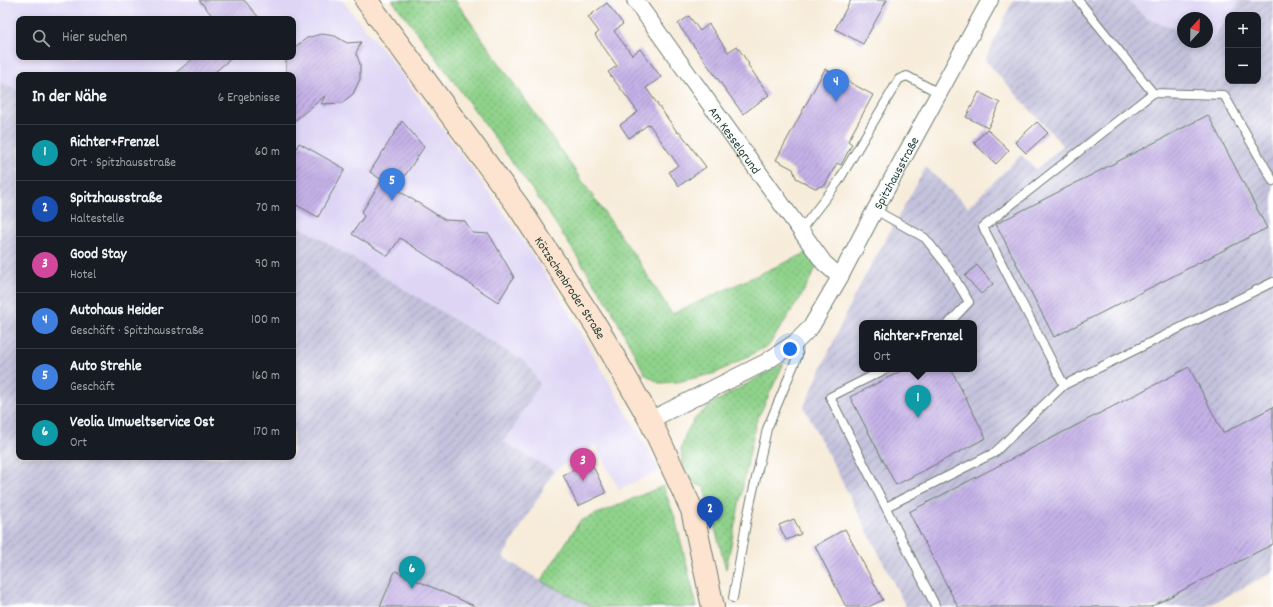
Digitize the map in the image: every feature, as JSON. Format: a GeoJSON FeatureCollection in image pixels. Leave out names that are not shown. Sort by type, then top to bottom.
{"type":"FeatureCollection","features":[{"type":"Feature","properties":{"kind":"street","name":"Kötzschenbroder Straße"},"geometry":{"type":"LineString","coordinates":[[366,0],[518,206],[597,327],[650,420],[692,510],[713,607]]}},
{"type":"Feature","properties":{"kind":"street","name":"Am Kesselgrund"},"geometry":{"type":"LineString","coordinates":[[635,0],[800,231],[824,263],[840,277]]}},
{"type":"Feature","properties":{"kind":"street","name":"Spitzhausstraße"},"geometry":{"type":"LineString","coordinates":[[650,420],[766,362],[796,342],[811,327],[840,277],[874,210],[990,0]]}},
{"type":"Feature","properties":{"kind":"lane"},"geometry":{"type":"LineString","coordinates":[[1078,0],[1153,93]]}},
{"type":"Feature","properties":{"kind":"lane"},"geometry":{"type":"LineString","coordinates":[[800,231],[838,182],[899,79],[907,76],[939,93]]}},
{"type":"Feature","properties":{"kind":"lane"},"geometry":{"type":"LineString","coordinates":[[1064,385],[983,227],[1153,93],[1224,95],[1273,181]]}},
{"type":"Feature","properties":{"kind":"lane"},"geometry":{"type":"LineString","coordinates":[[874,210],[925,238],[948,267],[969,302],[952,320]]}},
{"type":"Feature","properties":{"kind":"lane"},"geometry":{"type":"LineString","coordinates":[[886,508],[994,453],[1064,385],[1273,282]]}},
{"type":"Feature","properties":{"kind":"lane"},"geometry":{"type":"LineString","coordinates":[[733,598],[747,518],[767,429],[798,354],[796,342]]}},
{"type":"Feature","properties":{"kind":"lane"},"geometry":{"type":"LineString","coordinates":[[880,372],[830,397],[936,607]]}},
{"type":"Feature","properties":{"kind":"shaded area"},"geometry":{"type":"Polygon","coordinates":[[[0,0],[342,0],[398,69],[504,213],[558,293],[660,471],[619,489],[595,445],[554,471],[504,442],[540,384],[527,363],[311,233],[296,226],[296,72],[16,72],[16,90],[0,82],[0,0]]]}},
{"type":"Feature","properties":{"kind":"shaded area"},"geometry":{"type":"Polygon","coordinates":[[[1013,0],[1128,0],[1146,18],[1177,30],[1177,48],[1213,48],[1213,39],[1225,22],[1225,84],[1261,84],[1261,12],[1232,12],[1241,0],[1273,0],[1273,572],[1206,607],[906,607],[804,407],[853,298],[926,167],[968,207],[1021,155],[1036,169],[1063,146],[985,60],[1013,0]]]}},
{"type":"Feature","properties":{"kind":"shaded area"},"geometry":{"type":"Polygon","coordinates":[[[1128,0],[1241,0],[1232,12],[1225,12],[1225,22],[1213,39],[1213,12],[1177,12],[1177,30],[1146,18],[1128,0]]]}},
{"type":"Feature","properties":{"kind":"shaded area"},"geometry":{"type":"Polygon","coordinates":[[[0,82],[16,90],[16,460],[296,460],[296,226],[311,233],[527,363],[540,384],[504,442],[554,471],[503,557],[541,581],[593,607],[0,607],[0,82]]]}},
{"type":"Feature","properties":{"kind":"green space"},"geometry":{"type":"Polygon","coordinates":[[[392,0],[455,0],[637,259],[672,314],[806,253],[818,264],[800,298],[769,345],[716,373],[677,382],[659,383],[645,374],[609,305],[544,206],[433,53],[392,0]]]}},
{"type":"Feature","properties":{"kind":"green space"},"geometry":{"type":"Polygon","coordinates":[[[784,363],[756,422],[726,569],[704,487],[693,483],[683,465],[681,449],[686,433],[696,417],[715,402],[784,363]]]}},
{"type":"Feature","properties":{"kind":"green space"},"geometry":{"type":"Polygon","coordinates":[[[663,486],[675,518],[697,607],[593,607],[541,581],[580,521],[663,486]]]}},
{"type":"Feature","properties":{"kind":"building"},"geometry":{"type":"Polygon","coordinates":[[[199,0],[244,0],[257,16],[212,16],[199,0]]]}},
{"type":"Feature","properties":{"kind":"building"},"geometry":{"type":"Polygon","coordinates":[[[851,0],[887,0],[863,44],[835,29],[851,0]]]}},
{"type":"Feature","properties":{"kind":"building"},"geometry":{"type":"Polygon","coordinates":[[[607,3],[623,24],[614,31],[632,55],[640,49],[661,77],[646,88],[678,133],[680,132],[706,167],[679,186],[669,172],[678,165],[649,124],[629,138],[620,125],[638,112],[608,72],[617,66],[595,35],[599,32],[588,17],[607,3]]]}},
{"type":"Feature","properties":{"kind":"building"},"geometry":{"type":"Polygon","coordinates":[[[689,16],[700,31],[709,24],[728,52],[737,46],[769,95],[743,114],[678,24],[689,16]]]}},
{"type":"Feature","properties":{"kind":"building"},"geometry":{"type":"Polygon","coordinates":[[[321,34],[335,36],[347,43],[361,42],[356,53],[360,64],[360,79],[353,94],[342,103],[321,104],[326,95],[296,120],[296,72],[286,72],[286,60],[296,60],[296,46],[307,38],[321,34]]]}},
{"type":"Feature","properties":{"kind":"building"},"geometry":{"type":"Polygon","coordinates":[[[191,60],[229,60],[215,72],[177,72],[191,60]]]}},
{"type":"Feature","properties":{"kind":"building"},"geometry":{"type":"Polygon","coordinates":[[[825,69],[873,95],[848,141],[852,144],[841,165],[837,163],[825,185],[815,188],[796,178],[793,169],[776,160],[825,69]]]}},
{"type":"Feature","properties":{"kind":"building"},"geometry":{"type":"Polygon","coordinates":[[[979,92],[1000,103],[988,128],[966,117],[979,92]]]}},
{"type":"Feature","properties":{"kind":"building"},"geometry":{"type":"Polygon","coordinates":[[[1208,115],[1267,228],[1054,337],[996,224],[1208,115]]]}},
{"type":"Feature","properties":{"kind":"building"},"geometry":{"type":"Polygon","coordinates":[[[402,121],[424,147],[396,189],[445,220],[465,221],[472,233],[489,234],[514,277],[498,302],[400,238],[388,256],[352,234],[364,216],[361,213],[382,180],[370,172],[402,121]]]}},
{"type":"Feature","properties":{"kind":"building"},"geometry":{"type":"Polygon","coordinates":[[[1037,122],[1048,133],[1026,153],[1015,142],[1037,122]]]}},
{"type":"Feature","properties":{"kind":"building"},"geometry":{"type":"Polygon","coordinates":[[[987,129],[1009,150],[996,164],[974,143],[987,129]]]}},
{"type":"Feature","properties":{"kind":"building"},"geometry":{"type":"Polygon","coordinates":[[[299,143],[345,169],[318,217],[296,205],[296,148],[299,143]]]}},
{"type":"Feature","properties":{"kind":"building"},"geometry":{"type":"Polygon","coordinates":[[[977,265],[993,284],[981,294],[965,276],[977,265]]]}},
{"type":"Feature","properties":{"kind":"building"},"geometry":{"type":"Polygon","coordinates":[[[1189,367],[1223,433],[1273,407],[1273,544],[1150,607],[958,607],[909,512],[1189,367]]]}},
{"type":"Feature","properties":{"kind":"building"},"geometry":{"type":"Polygon","coordinates":[[[899,372],[953,372],[986,438],[896,485],[850,397],[899,372]]]}},
{"type":"Feature","properties":{"kind":"building"},"geometry":{"type":"Polygon","coordinates":[[[591,462],[606,493],[578,506],[563,475],[591,462]]]}},
{"type":"Feature","properties":{"kind":"building"},"geometry":{"type":"Polygon","coordinates":[[[794,519],[801,534],[786,540],[779,525],[794,519]]]}},
{"type":"Feature","properties":{"kind":"building"},"geometry":{"type":"Polygon","coordinates":[[[845,529],[883,600],[868,607],[846,607],[815,546],[845,529]]]}},
{"type":"Feature","properties":{"kind":"building"},"geometry":{"type":"Polygon","coordinates":[[[395,571],[477,607],[380,607],[395,571]]]}},
{"type":"Feature","properties":{"kind":"place","name":"Autohaus Heider"},"geometry":{"type":"Point","coordinates":[836,102]}},
{"type":"Feature","properties":{"kind":"place","name":"Auto Strehle"},"geometry":{"type":"Point","coordinates":[392,201]}},
{"type":"Feature","properties":{"kind":"place","name":"Richter+Frenzel"},"geometry":{"type":"Point","coordinates":[918,418]}},
{"type":"Feature","properties":{"kind":"place","name":"Good Stay"},"geometry":{"type":"Point","coordinates":[583,481]}},
{"type":"Feature","properties":{"kind":"place","name":"Spitzhausstraße"},"geometry":{"type":"Point","coordinates":[710,529]}},
{"type":"Feature","properties":{"kind":"place","name":"Veolia Umweltservice Ost"},"geometry":{"type":"Point","coordinates":[412,589]}}]}
